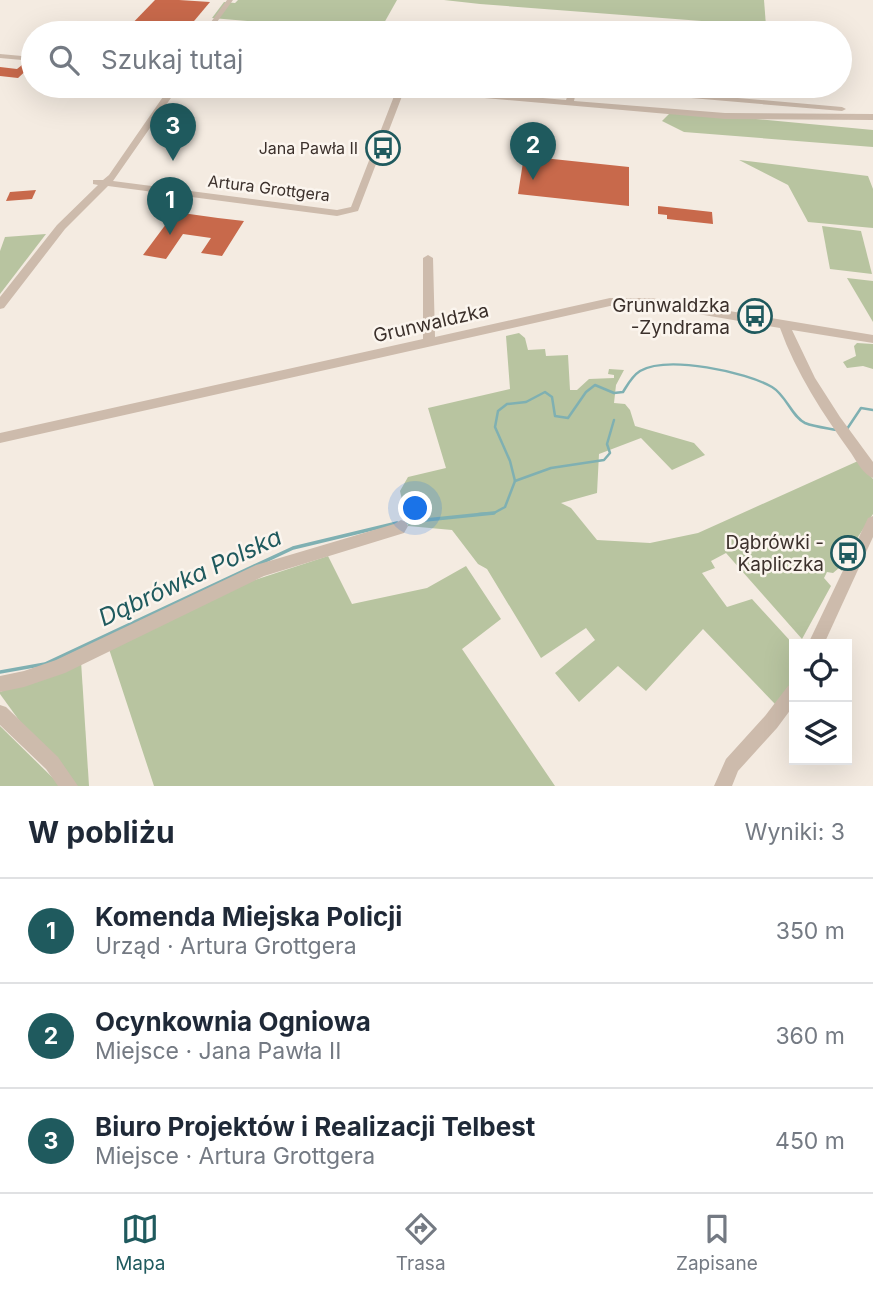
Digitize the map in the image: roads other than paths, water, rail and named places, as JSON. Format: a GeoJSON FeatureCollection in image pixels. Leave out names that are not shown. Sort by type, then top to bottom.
{"type":"FeatureCollection","features":[{"type":"Feature","properties":{"kind":"street"},"geometry":{"type":"LineString","coordinates":[[215,21],[230,0]]}},
{"type":"Feature","properties":{"kind":"street"},"geometry":{"type":"LineString","coordinates":[[0,56],[21,58]]}},
{"type":"Feature","properties":{"kind":"street"},"geometry":{"type":"LineString","coordinates":[[0,304],[54,236],[102,183],[164,98]]}},
{"type":"Feature","properties":{"kind":"street","name":"Artura Grottgera"},"geometry":{"type":"LineString","coordinates":[[102,183],[337,213],[355,209],[398,98]]}},
{"type":"Feature","properties":{"kind":"street"},"geometry":{"type":"LineString","coordinates":[[517,98],[741,117],[870,114]]}},
{"type":"Feature","properties":{"kind":"street"},"geometry":{"type":"LineString","coordinates":[[569,102],[570,98]]}},
{"type":"Feature","properties":{"kind":"street"},"geometry":{"type":"LineString","coordinates":[[707,98],[870,114]]}},
{"type":"Feature","properties":{"kind":"street"},"geometry":{"type":"LineString","coordinates":[[870,114],[873,126]]}},
{"type":"Feature","properties":{"kind":"street"},"geometry":{"type":"LineString","coordinates":[[428,258],[429,341]]}},
{"type":"Feature","properties":{"kind":"street","name":"Grunwaldzka"},"geometry":{"type":"LineString","coordinates":[[0,438],[579,308],[629,301],[651,302],[873,339]]}},
{"type":"Feature","properties":{"kind":"street"},"geometry":{"type":"LineString","coordinates":[[785,325],[790,343],[842,428],[873,472]]}},
{"type":"Feature","properties":{"kind":"street"},"geometry":{"type":"LineString","coordinates":[[818,639],[873,522]]}},
{"type":"Feature","properties":{"kind":"street"},"geometry":{"type":"LineString","coordinates":[[0,684],[24,680],[59,667],[261,570],[401,526]]}},
{"type":"Feature","properties":{"kind":"street"},"geometry":{"type":"LineString","coordinates":[[723,786],[732,765],[789,699]]}},
{"type":"Feature","properties":{"kind":"street"},"geometry":{"type":"LineString","coordinates":[[0,713],[52,763],[69,786]]}},
{"type":"Feature","properties":{"kind":"waterway","name":"Dąbrówka Polska"},"geometry":{"type":"LineString","coordinates":[[515,481],[510,461],[495,427],[498,411],[507,404],[526,402],[545,392],[552,397],[555,416],[568,418],[586,392],[595,385],[614,393],[623,392],[637,373],[653,366],[707,367],[760,381],[777,391],[800,420],[837,430]]}},
{"type":"Feature","properties":{"kind":"waterway","name":"Dąbrówka Polska"},"geometry":{"type":"LineString","coordinates":[[847,429],[861,408],[873,410]]}},
{"type":"Feature","properties":{"kind":"waterway"},"geometry":{"type":"LineString","coordinates":[[515,481],[551,468],[604,460],[610,453],[607,444],[614,420]]}},
{"type":"Feature","properties":{"kind":"waterway","name":"Dąbrówka Polska"},"geometry":{"type":"LineString","coordinates":[[494,513],[505,507],[515,481]]}},
{"type":"Feature","properties":{"kind":"waterway","name":"Dąbrówka Polska"},"geometry":{"type":"LineString","coordinates":[[406,522],[494,513]]}},
{"type":"Feature","properties":{"kind":"waterway","name":"Dąbrówka Polska"},"geometry":{"type":"LineString","coordinates":[[479,514],[494,513]]}},
{"type":"Feature","properties":{"kind":"waterway","name":"Dąbrówka Polska"},"geometry":{"type":"LineString","coordinates":[[0,672],[45,664],[293,548],[397,523]]}},
{"type":"Feature","properties":{"kind":"place","name":"Jana Pawła II"},"geometry":{"type":"Point","coordinates":[383,148]}},
{"type":"Feature","properties":{"kind":"place","name":"Biuro Projektów i Realizacji Telbest"},"geometry":{"type":"Point","coordinates":[173,161]}},
{"type":"Feature","properties":{"kind":"place","name":"Ocynkownia Ogniowa"},"geometry":{"type":"Point","coordinates":[533,180]}},
{"type":"Feature","properties":{"kind":"place","name":"Komenda Miejska Policji"},"geometry":{"type":"Point","coordinates":[170,235]}},
{"type":"Feature","properties":{"kind":"place","name":"Grunwaldzka -Zyndrama"},"geometry":{"type":"Point","coordinates":[755,316]}},
{"type":"Feature","properties":{"kind":"place","name":"Dąbrówki - Kapliczka"},"geometry":{"type":"Point","coordinates":[848,553]}}]}
